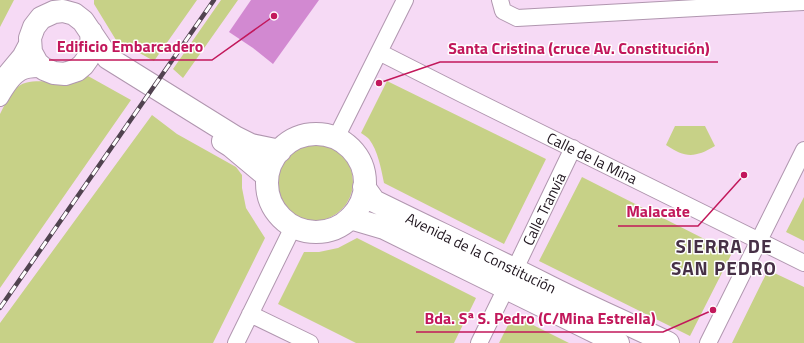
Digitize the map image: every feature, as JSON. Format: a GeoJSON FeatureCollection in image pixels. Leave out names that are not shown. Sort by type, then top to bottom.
{"type":"FeatureCollection","features":[{"type":"Feature","properties":{"kind":"main road"},"geometry":{"type":"LineString","coordinates":[[85,18],[92,47],[88,58],[83,65],[76,70],[65,74],[54,73],[44,69],[31,52],[30,38],[34,27],[41,18],[59,6],[63,11],[85,18],[108,58],[235,137],[251,145],[280,151]]}},
{"type":"Feature","properties":{"kind":"main road"},"geometry":{"type":"LineString","coordinates":[[83,65],[101,67],[176,114],[231,146],[267,176]]}},
{"type":"Feature","properties":{"kind":"main road"},"geometry":{"type":"LineString","coordinates":[[319,134],[336,138],[351,148],[362,167],[364,187],[358,208],[350,218],[340,226],[322,232],[304,231],[293,227],[278,215],[269,197],[267,176],[272,160],[284,145],[304,135],[319,134]]}},
{"type":"Feature","properties":{"kind":"main road","name":"Avenida de la Constitución"},"geometry":{"type":"LineString","coordinates":[[364,187],[374,201],[481,254],[510,279],[551,288],[668,343]]}},
{"type":"Feature","properties":{"kind":"main road","name":"Avenida de la Constitución"},"geometry":{"type":"LineString","coordinates":[[350,218],[384,228],[510,279],[618,343]]}},
{"type":"Feature","properties":{"kind":"street"},"geometry":{"type":"LineString","coordinates":[[336,138],[405,0]]}},
{"type":"Feature","properties":{"kind":"street"},"geometry":{"type":"LineString","coordinates":[[500,0],[503,11],[517,18],[650,5],[804,2]]}},
{"type":"Feature","properties":{"kind":"street"},"geometry":{"type":"LineString","coordinates":[[0,80],[21,55],[30,38]]}},
{"type":"Feature","properties":{"kind":"street","name":"Calle de la Mina"},"geometry":{"type":"LineString","coordinates":[[379,52],[804,263]]}},
{"type":"Feature","properties":{"kind":"street"},"geometry":{"type":"LineString","coordinates":[[0,98],[6,87],[20,73],[31,69],[44,69]]}},
{"type":"Feature","properties":{"kind":"street","name":"Calle Tranvía"},"geometry":{"type":"LineString","coordinates":[[479,343],[573,148]]}},
{"type":"Feature","properties":{"kind":"street"},"geometry":{"type":"LineString","coordinates":[[708,343],[804,150]]}},
{"type":"Feature","properties":{"kind":"street"},"geometry":{"type":"LineString","coordinates":[[236,343],[293,227]]}},
{"type":"Feature","properties":{"kind":"street"},"geometry":{"type":"LineString","coordinates":[[250,314],[310,343]]}},
{"type":"Feature","properties":{"kind":"green space"},"geometry":{"type":"Polygon","coordinates":[[[0,0],[14,0],[0,27],[0,0]]]}},
{"type":"Feature","properties":{"kind":"green space"},"geometry":{"type":"Polygon","coordinates":[[[94,0],[197,0],[154,61],[116,40],[94,4],[94,0]]]}},
{"type":"Feature","properties":{"kind":"green space"},"geometry":{"type":"Polygon","coordinates":[[[221,0],[238,0],[183,78],[173,69],[221,0]]]}},
{"type":"Feature","properties":{"kind":"green space"},"geometry":{"type":"Polygon","coordinates":[[[80,76],[88,76],[131,100],[0,288],[0,114],[12,92],[24,83],[35,81],[67,80],[80,76]]]}},
{"type":"Feature","properties":{"kind":"green space"},"geometry":{"type":"Polygon","coordinates":[[[387,81],[546,159],[504,244],[384,183],[375,149],[369,139],[361,133],[387,81]]]}},
{"type":"Feature","properties":{"kind":"green space"},"geometry":{"type":"Polygon","coordinates":[[[152,115],[177,134],[236,167],[242,175],[242,188],[246,208],[265,238],[213,343],[0,343],[0,323],[152,115]]]}},
{"type":"Feature","properties":{"kind":"green space"},"geometry":{"type":"Polygon","coordinates":[[[675,126],[705,126],[715,146],[702,153],[690,155],[673,149],[666,145],[675,126]]]}},
{"type":"Feature","properties":{"kind":"green space"},"geometry":{"type":"Polygon","coordinates":[[[314,143],[329,146],[341,155],[350,167],[353,182],[350,197],[341,209],[329,218],[314,221],[299,218],[287,209],[278,197],[275,182],[278,167],[287,155],[299,146],[314,143]]]}},
{"type":"Feature","properties":{"kind":"green space"},"geometry":{"type":"Polygon","coordinates":[[[582,177],[732,253],[690,336],[539,261],[582,177]]]}},
{"type":"Feature","properties":{"kind":"green space"},"geometry":{"type":"Polygon","coordinates":[[[804,197],[804,241],[786,232],[804,197]]]}},
{"type":"Feature","properties":{"kind":"green space"},"geometry":{"type":"Polygon","coordinates":[[[357,238],[476,298],[454,343],[356,343],[278,304],[304,252],[319,252],[338,248],[357,238]]]}},
{"type":"Feature","properties":{"kind":"green space"},"geometry":{"type":"Polygon","coordinates":[[[768,270],[804,287],[804,343],[732,343],[768,270]]]}},
{"type":"Feature","properties":{"kind":"green space"},"geometry":{"type":"Polygon","coordinates":[[[513,315],[569,343],[499,343],[513,315]]]}},
{"type":"Feature","properties":{"kind":"building"},"geometry":{"type":"Polygon","coordinates":[[[251,0],[319,0],[273,64],[229,32],[251,0]]]}},
{"type":"Feature","properties":{"kind":"railway"},"geometry":{"type":"LineString","coordinates":[[0,308],[214,0]]}},
{"type":"Feature","properties":{"kind":"place","name":"Edificio Embarcadero"},"geometry":{"type":"Point","coordinates":[274,16]}},
{"type":"Feature","properties":{"kind":"place","name":"Santa Cristina (cruce Av. Constitución)"},"geometry":{"type":"Point","coordinates":[379,83]}},
{"type":"Feature","properties":{"kind":"place","name":"Malacate"},"geometry":{"type":"Point","coordinates":[744,175]}},
{"type":"Feature","properties":{"kind":"place","name":"Bda. Sª S. Pedro (C/Mina Estrella)"},"geometry":{"type":"Point","coordinates":[713,310]}},
{"type":"Feature","properties":{"kind":"district","name":"SIERRA DE SAN PEDRO"},"geometry":{"type":"Point","coordinates":[724,256]}}]}
